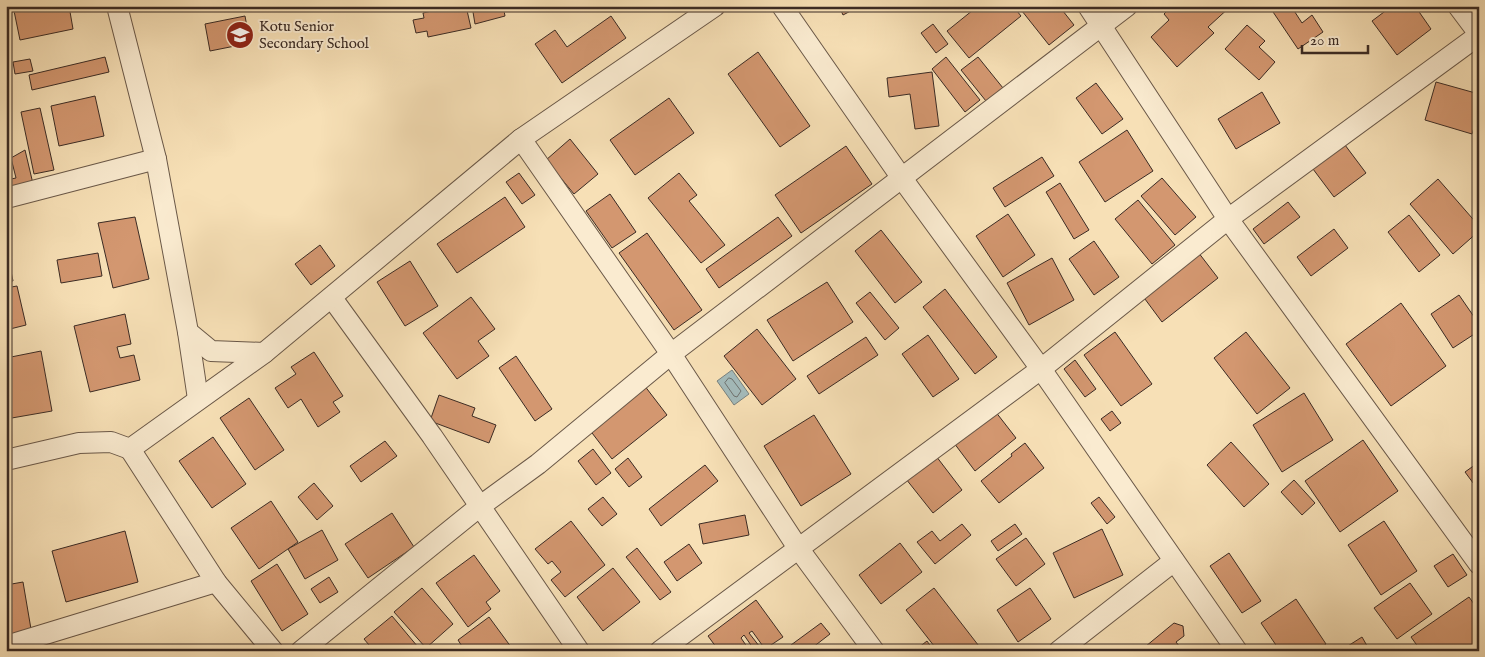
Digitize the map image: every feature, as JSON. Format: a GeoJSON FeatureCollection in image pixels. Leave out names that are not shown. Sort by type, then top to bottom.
{"type":"FeatureCollection","features":[{"type":"Feature","properties":{"kind":"street"},"geometry":{"type":"LineString","coordinates":[[117,6],[156,158],[188,332],[198,399]]}},
{"type":"Feature","properties":{"kind":"street"},"geometry":{"type":"LineString","coordinates":[[130,449],[264,353],[521,139],[715,6]]}},
{"type":"Feature","properties":{"kind":"street"},"geometry":{"type":"LineString","coordinates":[[782,6],[901,177],[1041,369],[1236,651]]}},
{"type":"Feature","properties":{"kind":"street"},"geometry":{"type":"LineString","coordinates":[[1088,6],[1103,26],[1228,219],[1479,564]]}},
{"type":"Feature","properties":{"kind":"street"},"geometry":{"type":"LineString","coordinates":[[301,651],[479,507],[538,464],[671,354],[1127,6]]}},
{"type":"Feature","properties":{"kind":"street"},"geometry":{"type":"LineString","coordinates":[[660,651],[1041,369],[1228,219],[1479,35],[1458,6]]}},
{"type":"Feature","properties":{"kind":"street"},"geometry":{"type":"LineString","coordinates":[[521,139],[671,354],[798,548],[874,651]]}},
{"type":"Feature","properties":{"kind":"street"},"geometry":{"type":"LineString","coordinates":[[6,198],[156,158]]}},
{"type":"Feature","properties":{"kind":"street"},"geometry":{"type":"LineString","coordinates":[[332,298],[432,436],[579,651]]}},
{"type":"Feature","properties":{"kind":"street"},"geometry":{"type":"LineString","coordinates":[[188,332],[211,351],[264,353]]}},
{"type":"Feature","properties":{"kind":"street"},"geometry":{"type":"LineString","coordinates":[[6,460],[79,444],[112,442],[130,449],[216,582],[273,651]]}},
{"type":"Feature","properties":{"kind":"street"},"geometry":{"type":"LineString","coordinates":[[1059,651],[1174,561]]}},
{"type":"Feature","properties":{"kind":"street"},"geometry":{"type":"LineString","coordinates":[[6,646],[216,582]]}},
{"type":"Feature","properties":{"kind":"water"},"geometry":{"type":"Polygon","coordinates":[[[732,370],[749,394],[734,405],[717,381],[732,370]]]}},
{"type":"Feature","properties":{"kind":"building"},"geometry":{"type":"Polygon","coordinates":[[[13,6],[69,6],[73,29],[20,40],[13,6]]]}},
{"type":"Feature","properties":{"kind":"building"},"geometry":{"type":"Polygon","coordinates":[[[454,6],[466,6],[471,28],[428,37],[427,31],[416,33],[413,20],[424,18],[423,13],[454,6]]]}},
{"type":"Feature","properties":{"kind":"building"},"geometry":{"type":"Polygon","coordinates":[[[472,6],[503,6],[505,16],[475,24],[472,6]]]}},
{"type":"Feature","properties":{"kind":"building"},"geometry":{"type":"Polygon","coordinates":[[[839,6],[860,6],[843,15],[839,6]]]}},
{"type":"Feature","properties":{"kind":"building"},"geometry":{"type":"Polygon","coordinates":[[[978,6],[1013,6],[1021,16],[969,58],[947,31],[978,6]]]}},
{"type":"Feature","properties":{"kind":"building"},"geometry":{"type":"Polygon","coordinates":[[[1018,6],[1059,6],[1074,25],[1049,45],[1018,6]]]}},
{"type":"Feature","properties":{"kind":"building"},"geometry":{"type":"Polygon","coordinates":[[[1172,6],[1231,6],[1208,27],[1214,33],[1177,67],[1151,37],[1169,20],[1164,14],[1172,6]]]}},
{"type":"Feature","properties":{"kind":"building"},"geometry":{"type":"Polygon","coordinates":[[[1269,6],[1291,6],[1302,23],[1312,15],[1323,32],[1298,49],[1269,6]]]}},
{"type":"Feature","properties":{"kind":"building"},"geometry":{"type":"Polygon","coordinates":[[[1392,6],[1415,6],[1431,29],[1397,55],[1372,21],[1392,6]]]}},
{"type":"Feature","properties":{"kind":"building"},"geometry":{"type":"Polygon","coordinates":[[[245,16],[250,43],[210,51],[205,24],[245,16]]]}},
{"type":"Feature","properties":{"kind":"building"},"geometry":{"type":"Polygon","coordinates":[[[611,16],[626,38],[562,83],[535,44],[555,30],[567,47],[611,16]]]}},
{"type":"Feature","properties":{"kind":"building"},"geometry":{"type":"Polygon","coordinates":[[[933,24],[948,44],[936,53],[921,33],[933,24]]]}},
{"type":"Feature","properties":{"kind":"building"},"geometry":{"type":"Polygon","coordinates":[[[1247,25],[1265,41],[1259,47],[1275,62],[1259,80],[1225,49],[1247,25]]]}},
{"type":"Feature","properties":{"kind":"building"},"geometry":{"type":"Polygon","coordinates":[[[758,52],[810,126],[780,147],[728,74],[758,52]]]}},
{"type":"Feature","properties":{"kind":"building"},"geometry":{"type":"Polygon","coordinates":[[[105,57],[109,72],[32,90],[29,75],[105,57]]]}},
{"type":"Feature","properties":{"kind":"building"},"geometry":{"type":"Polygon","coordinates":[[[946,57],[980,100],[965,112],[932,69],[946,57]]]}},
{"type":"Feature","properties":{"kind":"building"},"geometry":{"type":"Polygon","coordinates":[[[978,57],[1003,88],[986,101],[961,70],[978,57]]]}},
{"type":"Feature","properties":{"kind":"building"},"geometry":{"type":"Polygon","coordinates":[[[30,59],[33,71],[15,74],[13,62],[30,59]]]}},
{"type":"Feature","properties":{"kind":"building"},"geometry":{"type":"Polygon","coordinates":[[[932,72],[939,126],[915,129],[910,94],[889,97],[887,78],[932,72]]]}},
{"type":"Feature","properties":{"kind":"building"},"geometry":{"type":"Polygon","coordinates":[[[1436,82],[1479,94],[1479,112],[1472,134],[1425,120],[1436,82]]]}},
{"type":"Feature","properties":{"kind":"building"},"geometry":{"type":"Polygon","coordinates":[[[1096,83],[1123,119],[1102,134],[1076,98],[1096,83]]]}},
{"type":"Feature","properties":{"kind":"building"},"geometry":{"type":"Polygon","coordinates":[[[1262,92],[1280,123],[1236,149],[1218,119],[1262,92]]]}},
{"type":"Feature","properties":{"kind":"building"},"geometry":{"type":"Polygon","coordinates":[[[95,96],[104,136],[59,146],[51,106],[95,96]]]}},
{"type":"Feature","properties":{"kind":"building"},"geometry":{"type":"Polygon","coordinates":[[[669,98],[694,133],[635,175],[610,140],[669,98]]]}},
{"type":"Feature","properties":{"kind":"building"},"geometry":{"type":"Polygon","coordinates":[[[40,108],[54,170],[34,174],[21,112],[40,108]]]}},
{"type":"Feature","properties":{"kind":"building"},"geometry":{"type":"Polygon","coordinates":[[[1127,130],[1153,171],[1105,202],[1079,162],[1127,130]]]}},
{"type":"Feature","properties":{"kind":"building"},"geometry":{"type":"Polygon","coordinates":[[[570,139],[598,174],[574,194],[546,160],[570,139]]]}},
{"type":"Feature","properties":{"kind":"building"},"geometry":{"type":"Polygon","coordinates":[[[1342,141],[1366,173],[1334,197],[1310,165],[1342,141]]]}},
{"type":"Feature","properties":{"kind":"building"},"geometry":{"type":"Polygon","coordinates":[[[846,146],[872,184],[801,233],[775,195],[846,146]]]}},
{"type":"Feature","properties":{"kind":"building"},"geometry":{"type":"Polygon","coordinates":[[[25,150],[34,188],[6,195],[6,180],[16,178],[11,158],[25,150]]]}},
{"type":"Feature","properties":{"kind":"building"},"geometry":{"type":"Polygon","coordinates":[[[1042,157],[1054,176],[1005,207],[993,188],[1042,157]]]}},
{"type":"Feature","properties":{"kind":"building"},"geometry":{"type":"Polygon","coordinates":[[[519,173],[535,195],[522,204],[506,182],[519,173]]]}},
{"type":"Feature","properties":{"kind":"building"},"geometry":{"type":"Polygon","coordinates":[[[679,173],[697,195],[689,201],[725,245],[701,263],[648,198],[679,173]]]}},
{"type":"Feature","properties":{"kind":"building"},"geometry":{"type":"Polygon","coordinates":[[[1162,178],[1196,217],[1175,235],[1141,196],[1162,178]]]}},
{"type":"Feature","properties":{"kind":"building"},"geometry":{"type":"Polygon","coordinates":[[[1438,179],[1479,226],[1479,231],[1453,254],[1410,204],[1438,179]]]}},
{"type":"Feature","properties":{"kind":"building"},"geometry":{"type":"Polygon","coordinates":[[[1060,183],[1089,230],[1074,239],[1046,192],[1060,183]]]}},
{"type":"Feature","properties":{"kind":"building"},"geometry":{"type":"Polygon","coordinates":[[[610,194],[636,232],[612,248],[586,211],[610,194]]]}},
{"type":"Feature","properties":{"kind":"building"},"geometry":{"type":"Polygon","coordinates":[[[505,197],[525,227],[457,273],[437,244],[505,197]]]}},
{"type":"Feature","properties":{"kind":"building"},"geometry":{"type":"Polygon","coordinates":[[[1138,200],[1175,245],[1152,264],[1115,219],[1138,200]]]}},
{"type":"Feature","properties":{"kind":"building"},"geometry":{"type":"Polygon","coordinates":[[[1288,202],[1300,217],[1264,244],[1253,229],[1288,202]]]}},
{"type":"Feature","properties":{"kind":"building"},"geometry":{"type":"Polygon","coordinates":[[[1008,214],[1035,255],[1003,277],[976,236],[1008,214]]]}},
{"type":"Feature","properties":{"kind":"building"},"geometry":{"type":"Polygon","coordinates":[[[1409,215],[1440,255],[1419,272],[1388,232],[1409,215]]]}},
{"type":"Feature","properties":{"kind":"building"},"geometry":{"type":"Polygon","coordinates":[[[135,217],[149,279],[113,288],[98,223],[135,217]]]}},
{"type":"Feature","properties":{"kind":"building"},"geometry":{"type":"Polygon","coordinates":[[[778,217],[792,236],[719,288],[706,269],[778,217]]]}},
{"type":"Feature","properties":{"kind":"building"},"geometry":{"type":"Polygon","coordinates":[[[1334,229],[1348,248],[1311,276],[1297,257],[1334,229]]]}},
{"type":"Feature","properties":{"kind":"building"},"geometry":{"type":"Polygon","coordinates":[[[881,230],[922,282],[895,303],[855,251],[881,230]]]}},
{"type":"Feature","properties":{"kind":"building"},"geometry":{"type":"Polygon","coordinates":[[[647,233],[702,310],[674,330],[619,253],[647,233]]]}},
{"type":"Feature","properties":{"kind":"building"},"geometry":{"type":"Polygon","coordinates":[[[1094,241],[1119,277],[1094,295],[1069,259],[1094,241]]]}},
{"type":"Feature","properties":{"kind":"building"},"geometry":{"type":"Polygon","coordinates":[[[320,245],[335,266],[311,285],[295,264],[320,245]]]}},
{"type":"Feature","properties":{"kind":"building"},"geometry":{"type":"Polygon","coordinates":[[[6,247],[13,281],[6,282],[6,247]]]}},
{"type":"Feature","properties":{"kind":"building"},"geometry":{"type":"Polygon","coordinates":[[[1198,252],[1218,278],[1162,322],[1142,295],[1198,252]]]}},
{"type":"Feature","properties":{"kind":"building"},"geometry":{"type":"Polygon","coordinates":[[[98,253],[102,276],[61,283],[57,260],[98,253]]]}},
{"type":"Feature","properties":{"kind":"building"},"geometry":{"type":"Polygon","coordinates":[[[1052,258],[1074,300],[1029,325],[1007,283],[1052,258]]]}},
{"type":"Feature","properties":{"kind":"building"},"geometry":{"type":"Polygon","coordinates":[[[410,261],[438,306],[405,326],[377,282],[410,261]]]}},
{"type":"Feature","properties":{"kind":"building"},"geometry":{"type":"Polygon","coordinates":[[[827,282],[853,322],[793,361],[767,320],[827,282]]]}},
{"type":"Feature","properties":{"kind":"building"},"geometry":{"type":"Polygon","coordinates":[[[17,286],[26,325],[6,330],[6,288],[17,286]]]}},
{"type":"Feature","properties":{"kind":"building"},"geometry":{"type":"Polygon","coordinates":[[[945,289],[997,357],[975,374],[923,307],[945,289]]]}},
{"type":"Feature","properties":{"kind":"building"},"geometry":{"type":"Polygon","coordinates":[[[870,292],[899,328],[885,340],[856,303],[870,292]]]}},
{"type":"Feature","properties":{"kind":"building"},"geometry":{"type":"Polygon","coordinates":[[[1459,295],[1479,324],[1479,331],[1453,348],[1431,314],[1459,295]]]}},
{"type":"Feature","properties":{"kind":"building"},"geometry":{"type":"Polygon","coordinates":[[[471,297],[495,329],[478,341],[489,356],[457,379],[423,333],[471,297]]]}},
{"type":"Feature","properties":{"kind":"building"},"geometry":{"type":"Polygon","coordinates":[[[1401,303],[1446,366],[1391,406],[1346,344],[1401,303]]]}},
{"type":"Feature","properties":{"kind":"building"},"geometry":{"type":"Polygon","coordinates":[[[125,314],[131,344],[117,347],[120,358],[134,355],[140,380],[90,392],[74,326],[125,314]]]}},
{"type":"Feature","properties":{"kind":"building"},"geometry":{"type":"Polygon","coordinates":[[[757,329],[796,379],[762,405],[724,356],[757,329]]]}},
{"type":"Feature","properties":{"kind":"building"},"geometry":{"type":"Polygon","coordinates":[[[1115,332],[1152,384],[1121,406],[1084,355],[1115,332]]]}},
{"type":"Feature","properties":{"kind":"building"},"geometry":{"type":"Polygon","coordinates":[[[1246,332],[1290,388],[1257,414],[1214,358],[1246,332]]]}},
{"type":"Feature","properties":{"kind":"building"},"geometry":{"type":"Polygon","coordinates":[[[928,335],[959,379],[933,397],[902,354],[928,335]]]}},
{"type":"Feature","properties":{"kind":"building"},"geometry":{"type":"Polygon","coordinates":[[[866,337],[878,355],[819,394],[807,376],[866,337]]]}},
{"type":"Feature","properties":{"kind":"building"},"geometry":{"type":"Polygon","coordinates":[[[41,351],[52,411],[6,419],[6,358],[41,351]]]}},
{"type":"Feature","properties":{"kind":"building"},"geometry":{"type":"Polygon","coordinates":[[[314,352],[343,396],[333,402],[340,412],[318,427],[301,399],[288,408],[275,388],[296,374],[291,367],[314,352]]]}},
{"type":"Feature","properties":{"kind":"building"},"geometry":{"type":"Polygon","coordinates":[[[516,356],[552,409],[535,421],[499,368],[516,356]]]}},
{"type":"Feature","properties":{"kind":"building"},"geometry":{"type":"Polygon","coordinates":[[[1075,360],[1096,389],[1085,397],[1064,369],[1075,360]]]}},
{"type":"Feature","properties":{"kind":"building"},"geometry":{"type":"Polygon","coordinates":[[[644,385],[667,415],[612,459],[589,429],[644,385]]]}},
{"type":"Feature","properties":{"kind":"building"},"geometry":{"type":"Polygon","coordinates":[[[1304,393],[1333,440],[1282,472],[1253,425],[1304,393]]]}},
{"type":"Feature","properties":{"kind":"building"},"geometry":{"type":"Polygon","coordinates":[[[439,395],[475,408],[472,416],[496,425],[489,443],[430,421],[439,395]]]}},
{"type":"Feature","properties":{"kind":"building"},"geometry":{"type":"Polygon","coordinates":[[[249,398],[284,450],[255,470],[220,418],[249,398]]]}},
{"type":"Feature","properties":{"kind":"building"},"geometry":{"type":"Polygon","coordinates":[[[995,411],[1016,438],[975,471],[954,443],[995,411]]]}},
{"type":"Feature","properties":{"kind":"building"},"geometry":{"type":"Polygon","coordinates":[[[1112,411],[1121,423],[1110,431],[1101,419],[1112,411]]]}},
{"type":"Feature","properties":{"kind":"building"},"geometry":{"type":"Polygon","coordinates":[[[814,415],[851,474],[801,506],[764,446],[814,415]]]}},
{"type":"Feature","properties":{"kind":"building"},"geometry":{"type":"Polygon","coordinates":[[[213,437],[246,484],[212,508],[179,461],[213,437]]]}},
{"type":"Feature","properties":{"kind":"building"},"geometry":{"type":"Polygon","coordinates":[[[1363,440],[1398,491],[1340,532],[1305,481],[1363,440]]]}},
{"type":"Feature","properties":{"kind":"building"},"geometry":{"type":"Polygon","coordinates":[[[385,441],[397,456],[361,482],[350,466],[385,441]]]}},
{"type":"Feature","properties":{"kind":"building"},"geometry":{"type":"Polygon","coordinates":[[[1231,442],[1269,484],[1244,507],[1207,465],[1231,442]]]}},
{"type":"Feature","properties":{"kind":"building"},"geometry":{"type":"Polygon","coordinates":[[[1025,443],[1044,468],[999,503],[981,481],[1025,443]]]}},
{"type":"Feature","properties":{"kind":"building"},"geometry":{"type":"Polygon","coordinates":[[[593,449],[611,473],[596,485],[578,461],[593,449]]]}},
{"type":"Feature","properties":{"kind":"building"},"geometry":{"type":"Polygon","coordinates":[[[936,456],[962,490],[933,513],[906,479],[936,456]]]}},
{"type":"Feature","properties":{"kind":"building"},"geometry":{"type":"Polygon","coordinates":[[[628,458],[642,477],[629,487],[615,469],[628,458]]]}},
{"type":"Feature","properties":{"kind":"building"},"geometry":{"type":"Polygon","coordinates":[[[1479,462],[1479,491],[1465,472],[1479,462]]]}},
{"type":"Feature","properties":{"kind":"building"},"geometry":{"type":"Polygon","coordinates":[[[705,465],[718,481],[661,526],[649,509],[705,465]]]}},
{"type":"Feature","properties":{"kind":"building"},"geometry":{"type":"Polygon","coordinates":[[[1294,480],[1315,503],[1302,515],[1281,492],[1294,480]]]}},
{"type":"Feature","properties":{"kind":"building"},"geometry":{"type":"Polygon","coordinates":[[[314,483],[333,506],[317,520],[298,497],[314,483]]]}},
{"type":"Feature","properties":{"kind":"building"},"geometry":{"type":"Polygon","coordinates":[[[603,497],[617,514],[602,526],[588,509],[603,497]]]}},
{"type":"Feature","properties":{"kind":"building"},"geometry":{"type":"Polygon","coordinates":[[[1099,497],[1115,517],[1107,524],[1091,503],[1099,497]]]}},
{"type":"Feature","properties":{"kind":"building"},"geometry":{"type":"Polygon","coordinates":[[[271,501],[298,542],[259,569],[231,528],[271,501]]]}},
{"type":"Feature","properties":{"kind":"building"},"geometry":{"type":"Polygon","coordinates":[[[392,513],[414,547],[368,578],[345,544],[392,513]]]}},
{"type":"Feature","properties":{"kind":"building"},"geometry":{"type":"Polygon","coordinates":[[[745,515],[749,535],[703,544],[699,524],[745,515]]]}},
{"type":"Feature","properties":{"kind":"building"},"geometry":{"type":"Polygon","coordinates":[[[571,521],[605,565],[565,597],[551,580],[561,572],[552,561],[548,564],[535,549],[571,521]]]}},
{"type":"Feature","properties":{"kind":"building"},"geometry":{"type":"Polygon","coordinates":[[[1384,521],[1417,571],[1381,595],[1348,545],[1384,521]]]}},
{"type":"Feature","properties":{"kind":"building"},"geometry":{"type":"Polygon","coordinates":[[[962,524],[971,535],[935,564],[917,542],[932,531],[940,541],[962,524]]]}},
{"type":"Feature","properties":{"kind":"building"},"geometry":{"type":"Polygon","coordinates":[[[1015,524],[1022,534],[998,551],[991,541],[1015,524]]]}},
{"type":"Feature","properties":{"kind":"building"},"geometry":{"type":"Polygon","coordinates":[[[1102,529],[1123,575],[1074,598],[1053,553],[1102,529]]]}},
{"type":"Feature","properties":{"kind":"building"},"geometry":{"type":"Polygon","coordinates":[[[322,530],[338,560],[305,579],[288,549],[322,530]]]}},
{"type":"Feature","properties":{"kind":"building"},"geometry":{"type":"Polygon","coordinates":[[[125,531],[138,582],[66,602],[52,551],[125,531]]]}},
{"type":"Feature","properties":{"kind":"building"},"geometry":{"type":"Polygon","coordinates":[[[1026,538],[1045,564],[1016,586],[996,559],[1026,538]]]}},
{"type":"Feature","properties":{"kind":"building"},"geometry":{"type":"Polygon","coordinates":[[[900,543],[922,572],[881,604],[859,575],[900,543]]]}},
{"type":"Feature","properties":{"kind":"building"},"geometry":{"type":"Polygon","coordinates":[[[689,544],[702,563],[677,581],[664,562],[689,544]]]}},
{"type":"Feature","properties":{"kind":"building"},"geometry":{"type":"Polygon","coordinates":[[[637,548],[671,592],[660,600],[626,557],[637,548]]]}},
{"type":"Feature","properties":{"kind":"building"},"geometry":{"type":"Polygon","coordinates":[[[1229,553],[1261,601],[1242,613],[1210,566],[1229,553]]]}},
{"type":"Feature","properties":{"kind":"building"},"geometry":{"type":"Polygon","coordinates":[[[1453,554],[1467,575],[1448,587],[1434,566],[1453,554]]]}},
{"type":"Feature","properties":{"kind":"building"},"geometry":{"type":"Polygon","coordinates":[[[474,555],[500,591],[486,602],[491,609],[468,627],[436,583],[474,555]]]}},
{"type":"Feature","properties":{"kind":"building"},"geometry":{"type":"Polygon","coordinates":[[[277,564],[308,614],[282,631],[251,581],[277,564]]]}},
{"type":"Feature","properties":{"kind":"building"},"geometry":{"type":"Polygon","coordinates":[[[613,568],[640,602],[603,631],[577,597],[613,568]]]}},
{"type":"Feature","properties":{"kind":"building"},"geometry":{"type":"Polygon","coordinates":[[[329,577],[338,592],[320,603],[311,589],[329,577]]]}},
{"type":"Feature","properties":{"kind":"building"},"geometry":{"type":"Polygon","coordinates":[[[23,582],[32,635],[6,640],[6,585],[23,582]]]}},
{"type":"Feature","properties":{"kind":"building"},"geometry":{"type":"Polygon","coordinates":[[[1410,583],[1432,614],[1397,639],[1374,608],[1410,583]]]}},
{"type":"Feature","properties":{"kind":"building"},"geometry":{"type":"Polygon","coordinates":[[[422,588],[453,624],[426,648],[394,612],[422,588]]]}},
{"type":"Feature","properties":{"kind":"building"},"geometry":{"type":"Polygon","coordinates":[[[934,588],[981,651],[938,651],[906,610],[934,588]]]}},
{"type":"Feature","properties":{"kind":"building"},"geometry":{"type":"Polygon","coordinates":[[[1030,588],[1051,619],[1018,642],[997,610],[1030,588]]]}},
{"type":"Feature","properties":{"kind":"building"},"geometry":{"type":"Polygon","coordinates":[[[1469,597],[1479,611],[1479,651],[1421,651],[1411,637],[1469,597]]]}},
{"type":"Feature","properties":{"kind":"building"},"geometry":{"type":"Polygon","coordinates":[[[1296,599],[1326,644],[1317,651],[1280,651],[1261,623],[1296,599]]]}},
{"type":"Feature","properties":{"kind":"building"},"geometry":{"type":"Polygon","coordinates":[[[756,600],[783,637],[765,649],[752,631],[749,633],[763,651],[755,651],[744,635],[741,638],[750,651],[719,651],[708,636],[756,600]]]}},
{"type":"Feature","properties":{"kind":"building"},"geometry":{"type":"Polygon","coordinates":[[[392,616],[418,647],[413,651],[374,651],[364,639],[392,616]]]}},
{"type":"Feature","properties":{"kind":"building"},"geometry":{"type":"Polygon","coordinates":[[[489,617],[514,651],[465,651],[458,640],[489,617]]]}},
{"type":"Feature","properties":{"kind":"building"},"geometry":{"type":"Polygon","coordinates":[[[821,623],[830,634],[808,651],[796,651],[791,645],[821,623]]]}},
{"type":"Feature","properties":{"kind":"building"},"geometry":{"type":"Polygon","coordinates":[[[1174,623],[1183,626],[1184,636],[1176,642],[1183,651],[1140,651],[1174,623]]]}},
{"type":"Feature","properties":{"kind":"building"},"geometry":{"type":"Polygon","coordinates":[[[1362,637],[1370,651],[1340,651],[1362,637]]]}},
{"type":"Feature","properties":{"kind":"building"},"geometry":{"type":"Polygon","coordinates":[[[927,641],[934,651],[914,651],[927,641]]]}},
{"type":"Feature","properties":{"kind":"place","name":"Kotu Senior Secondary School"},"geometry":{"type":"Point","coordinates":[240,35]}}]}
